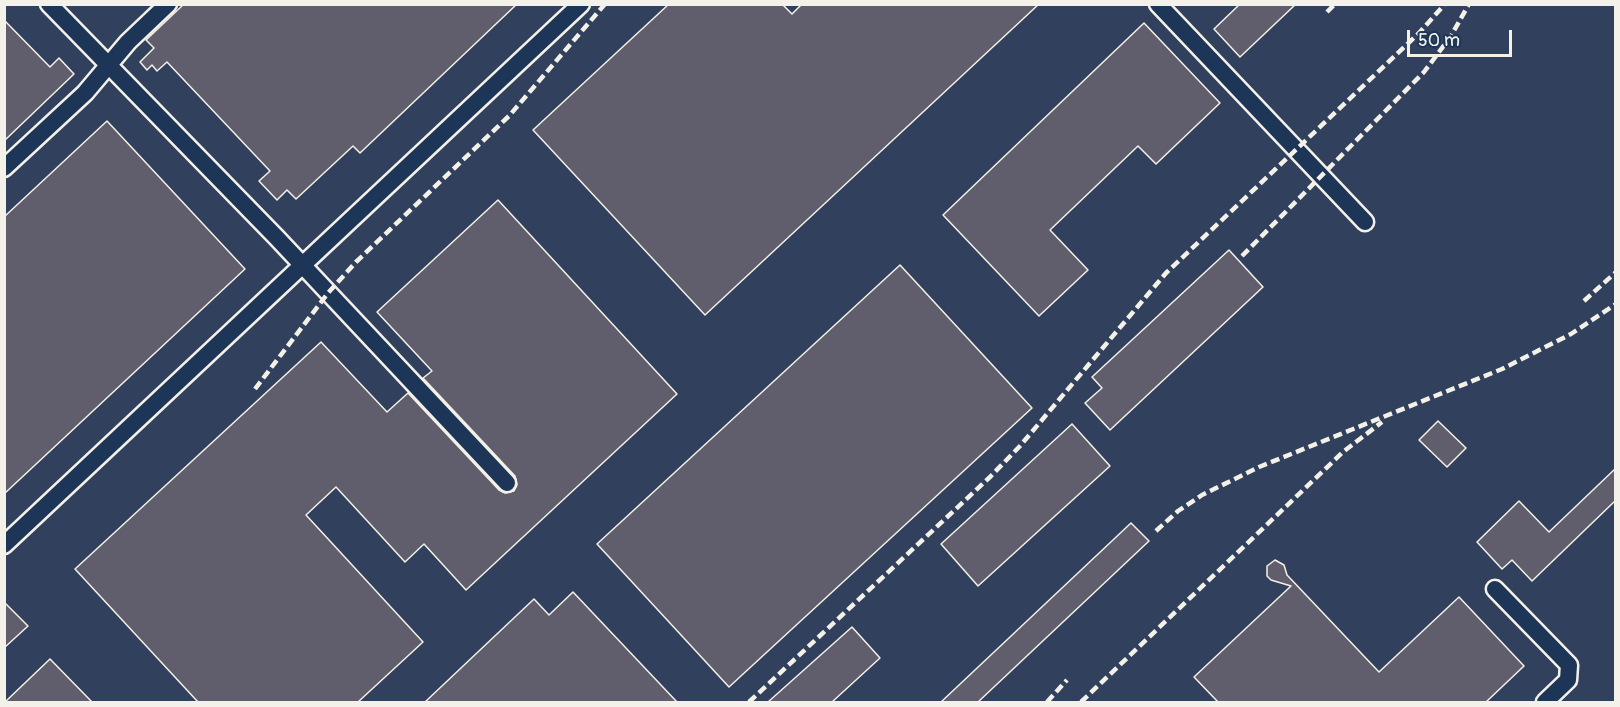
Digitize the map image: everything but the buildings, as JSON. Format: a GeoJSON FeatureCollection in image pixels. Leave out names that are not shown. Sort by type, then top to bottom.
{"type":"FeatureCollection","features":[{"type":"Feature","properties":{"kind":"lane"},"geometry":{"type":"LineString","coordinates":[[49,4],[302,265],[507,483]]}},
{"type":"Feature","properties":{"kind":"lane"},"geometry":{"type":"LineString","coordinates":[[4,168],[85,93],[128,42],[168,4]]}},
{"type":"Feature","properties":{"kind":"lane"},"geometry":{"type":"LineString","coordinates":[[4,545],[581,4]]}},
{"type":"Feature","properties":{"kind":"lane"},"geometry":{"type":"LineString","coordinates":[[1158,4],[1365,222]]}},
{"type":"Feature","properties":{"kind":"lane"},"geometry":{"type":"LineString","coordinates":[[1495,589],[1569,665],[1568,680],[1545,702]]}},
{"type":"Feature","properties":{"kind":"shaded area"},"geometry":{"type":"Polygon","coordinates":[[[4,5],[1615,5],[1615,702],[5,702],[4,5]]]}},
{"type":"Feature","properties":{"kind":"railway"},"geometry":{"type":"LineString","coordinates":[[255,389],[328,293],[356,262],[509,116],[605,4]]}},
{"type":"Feature","properties":{"kind":"railway"},"geometry":{"type":"LineString","coordinates":[[1327,12],[1335,4]]}},
{"type":"Feature","properties":{"kind":"railway"},"geometry":{"type":"LineString","coordinates":[[749,702],[990,477],[1020,446],[1166,273],[1419,33],[1445,4]]}},
{"type":"Feature","properties":{"kind":"railway"},"geometry":{"type":"LineString","coordinates":[[1242,256],[1424,72],[1451,36],[1469,4]]}},
{"type":"Feature","properties":{"kind":"railway"},"geometry":{"type":"LineString","coordinates":[[1584,301],[1616,272]]}},
{"type":"Feature","properties":{"kind":"railway"},"geometry":{"type":"LineString","coordinates":[[1156,531],[1178,511],[1202,495],[1259,467],[1502,369],[1571,334],[1616,304]]}},
{"type":"Feature","properties":{"kind":"railway"},"geometry":{"type":"LineString","coordinates":[[1081,702],[1343,452],[1382,422]]}},
{"type":"Feature","properties":{"kind":"railway"},"geometry":{"type":"LineString","coordinates":[[1047,702],[1067,680]]}}]}
